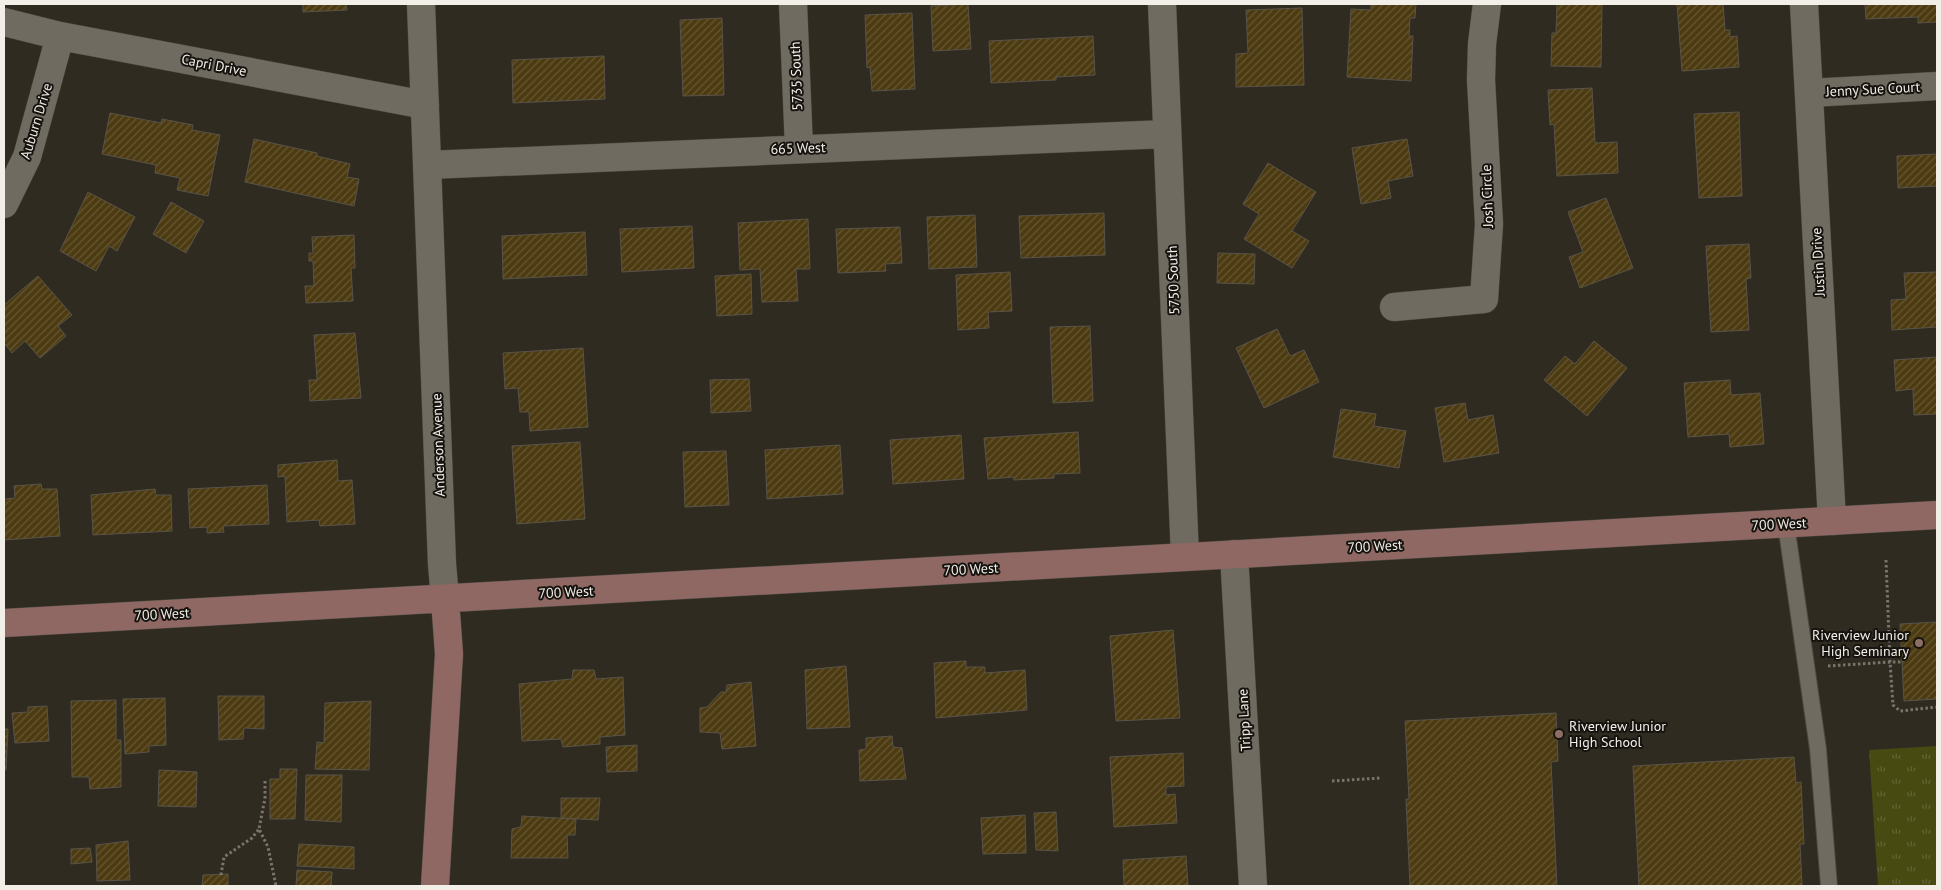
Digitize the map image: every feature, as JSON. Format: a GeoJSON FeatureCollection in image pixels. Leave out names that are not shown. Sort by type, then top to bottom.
{"type":"FeatureCollection","features":[{"type":"Feature","properties":{"kind":"main road","name":"700 West"},"geometry":{"type":"LineString","coordinates":[[4,623],[1937,515]]}},
{"type":"Feature","properties":{"kind":"main road","name":"Anderson Avenue"},"geometry":{"type":"LineString","coordinates":[[436,886],[449,654],[445,599]]}},
{"type":"Feature","properties":{"kind":"street","name":"Anderson Avenue"},"geometry":{"type":"LineString","coordinates":[[421,4],[442,564],[445,599]]}},
{"type":"Feature","properties":{"kind":"street","name":"5735 South"},"geometry":{"type":"LineString","coordinates":[[793,4],[799,148]]}},
{"type":"Feature","properties":{"kind":"street","name":"5750 South"},"geometry":{"type":"LineString","coordinates":[[1162,4],[1185,557]]}},
{"type":"Feature","properties":{"kind":"street","name":"Josh Circle"},"geometry":{"type":"LineString","coordinates":[[1394,307],[1484,299],[1489,224],[1481,80],[1482,44],[1487,4]]}},
{"type":"Feature","properties":{"kind":"street","name":"Justin Drive"},"geometry":{"type":"LineString","coordinates":[[1804,4],[1832,521]]}},
{"type":"Feature","properties":{"kind":"street","name":"Capri Drive"},"geometry":{"type":"LineString","coordinates":[[4,22],[60,36],[425,105]]}},
{"type":"Feature","properties":{"kind":"street","name":"Auburn Drive"},"geometry":{"type":"LineString","coordinates":[[4,204],[27,157],[60,36]]}},
{"type":"Feature","properties":{"kind":"street","name":"Jenny Sue Court"},"geometry":{"type":"LineString","coordinates":[[1810,92],[1937,86]]}},
{"type":"Feature","properties":{"kind":"street","name":"665 West"},"geometry":{"type":"LineString","coordinates":[[428,164],[1167,134]]}},
{"type":"Feature","properties":{"kind":"street","name":"Tripp Lane"},"geometry":{"type":"LineString","coordinates":[[1234,554],[1253,886]]}},
{"type":"Feature","properties":{"kind":"lane"},"geometry":{"type":"LineString","coordinates":[[1786,524],[1818,749],[1829,886]]}},
{"type":"Feature","properties":{"kind":"path"},"geometry":{"type":"LineString","coordinates":[[1886,560],[1893,705],[1900,711],[1937,707]]}},
{"type":"Feature","properties":{"kind":"path"},"geometry":{"type":"LineString","coordinates":[[1826,666],[1902,662]]}},
{"type":"Feature","properties":{"kind":"path"},"geometry":{"type":"LineString","coordinates":[[1332,781],[1381,778]]}},
{"type":"Feature","properties":{"kind":"path"},"geometry":{"type":"LineString","coordinates":[[221,875],[224,857],[252,838],[259,829],[265,798],[265,781]]}},
{"type":"Feature","properties":{"kind":"path"},"geometry":{"type":"LineString","coordinates":[[259,829],[268,847],[276,886]]}},
{"type":"Feature","properties":{"kind":"green space"},"geometry":{"type":"Polygon","coordinates":[[[1937,746],[1937,886],[1878,886],[1869,750],[1937,746]]]}},
{"type":"Feature","properties":{"kind":"building"},"geometry":{"type":"Polygon","coordinates":[[[303,4],[346,4],[347,10],[303,12],[303,4]]]}},
{"type":"Feature","properties":{"kind":"building"},"geometry":{"type":"Polygon","coordinates":[[[968,4],[971,49],[933,51],[931,6],[968,4]]]}},
{"type":"Feature","properties":{"kind":"building"},"geometry":{"type":"Polygon","coordinates":[[[1371,4],[1416,4],[1415,18],[1410,18],[1409,36],[1413,36],[1411,81],[1347,77],[1351,9],[1371,10],[1371,4]]]}},
{"type":"Feature","properties":{"kind":"building"},"geometry":{"type":"Polygon","coordinates":[[[1557,4],[1602,4],[1601,67],[1551,66],[1552,33],[1556,33],[1557,4]]]}},
{"type":"Feature","properties":{"kind":"building"},"geometry":{"type":"Polygon","coordinates":[[[1677,4],[1723,4],[1725,30],[1730,30],[1730,37],[1737,36],[1739,67],[1682,71],[1677,4]]]}},
{"type":"Feature","properties":{"kind":"building"},"geometry":{"type":"Polygon","coordinates":[[[1865,4],[1937,4],[1937,22],[1918,23],[1918,17],[1866,19],[1865,4]]]}},
{"type":"Feature","properties":{"kind":"building"},"geometry":{"type":"Polygon","coordinates":[[[1302,8],[1304,85],[1236,87],[1236,54],[1248,53],[1246,10],[1302,8]]]}},
{"type":"Feature","properties":{"kind":"building"},"geometry":{"type":"Polygon","coordinates":[[[912,13],[915,89],[872,91],[870,67],[867,68],[865,15],[912,13]]]}},
{"type":"Feature","properties":{"kind":"building"},"geometry":{"type":"Polygon","coordinates":[[[722,18],[724,95],[683,96],[680,20],[722,18]]]}},
{"type":"Feature","properties":{"kind":"building"},"geometry":{"type":"Polygon","coordinates":[[[1093,36],[1095,75],[1056,77],[1056,80],[991,83],[989,41],[1093,36]]]}},
{"type":"Feature","properties":{"kind":"building"},"geometry":{"type":"Polygon","coordinates":[[[604,56],[605,99],[513,103],[512,60],[604,56]]]}},
{"type":"Feature","properties":{"kind":"building"},"geometry":{"type":"Polygon","coordinates":[[[1592,88],[1595,143],[1617,142],[1618,173],[1557,176],[1554,124],[1550,125],[1548,90],[1592,88]]]}},
{"type":"Feature","properties":{"kind":"building"},"geometry":{"type":"Polygon","coordinates":[[[1739,112],[1742,196],[1699,198],[1694,114],[1739,112]]]}},
{"type":"Feature","properties":{"kind":"building"},"geometry":{"type":"Polygon","coordinates":[[[110,113],[161,123],[162,119],[193,125],[192,130],[220,135],[208,196],[177,190],[180,178],[155,173],[156,165],[102,154],[110,113]]]}},
{"type":"Feature","properties":{"kind":"building"},"geometry":{"type":"Polygon","coordinates":[[[254,139],[317,153],[317,156],[350,164],[347,177],[359,179],[354,206],[245,182],[254,139]]]}},
{"type":"Feature","properties":{"kind":"building"},"geometry":{"type":"Polygon","coordinates":[[[1407,139],[1413,176],[1388,181],[1391,198],[1361,204],[1352,148],[1407,139]]]}},
{"type":"Feature","properties":{"kind":"building"},"geometry":{"type":"Polygon","coordinates":[[[1937,154],[1937,186],[1898,188],[1897,156],[1937,154]]]}},
{"type":"Feature","properties":{"kind":"building"},"geometry":{"type":"Polygon","coordinates":[[[1268,163],[1316,192],[1292,231],[1309,241],[1292,268],[1244,239],[1259,214],[1243,204],[1268,163]]]}},
{"type":"Feature","properties":{"kind":"building"},"geometry":{"type":"Polygon","coordinates":[[[88,192],[135,217],[117,251],[109,246],[96,271],[60,251],[88,192]]]}},
{"type":"Feature","properties":{"kind":"building"},"geometry":{"type":"Polygon","coordinates":[[[1606,198],[1633,268],[1580,288],[1569,257],[1583,252],[1568,212],[1606,198]]]}},
{"type":"Feature","properties":{"kind":"building"},"geometry":{"type":"Polygon","coordinates":[[[171,202],[204,221],[186,253],[153,234],[171,202]]]}},
{"type":"Feature","properties":{"kind":"building"},"geometry":{"type":"Polygon","coordinates":[[[1104,213],[1105,255],[1021,258],[1019,216],[1104,213]]]}},
{"type":"Feature","properties":{"kind":"building"},"geometry":{"type":"Polygon","coordinates":[[[975,215],[977,267],[929,269],[927,217],[975,215]]]}},
{"type":"Feature","properties":{"kind":"building"},"geometry":{"type":"Polygon","coordinates":[[[808,219],[810,269],[796,269],[798,301],[762,302],[760,269],[740,270],[738,223],[808,219]]]}},
{"type":"Feature","properties":{"kind":"building"},"geometry":{"type":"Polygon","coordinates":[[[692,226],[694,268],[622,272],[620,229],[692,226]]]}},
{"type":"Feature","properties":{"kind":"building"},"geometry":{"type":"Polygon","coordinates":[[[900,227],[902,263],[885,264],[886,271],[838,273],[836,229],[900,227]]]}},
{"type":"Feature","properties":{"kind":"building"},"geometry":{"type":"Polygon","coordinates":[[[585,232],[587,275],[503,279],[502,236],[585,232]]]}},
{"type":"Feature","properties":{"kind":"building"},"geometry":{"type":"Polygon","coordinates":[[[354,235],[355,268],[351,268],[353,301],[306,303],[305,286],[314,286],[313,261],[309,261],[309,253],[313,253],[312,237],[354,235]]]}},
{"type":"Feature","properties":{"kind":"building"},"geometry":{"type":"Polygon","coordinates":[[[1749,244],[1751,278],[1746,279],[1749,330],[1711,332],[1706,246],[1749,244]]]}},
{"type":"Feature","properties":{"kind":"building"},"geometry":{"type":"Polygon","coordinates":[[[1218,253],[1255,254],[1254,284],[1217,283],[1218,253]]]}},
{"type":"Feature","properties":{"kind":"building"},"geometry":{"type":"Polygon","coordinates":[[[1010,272],[1012,311],[988,312],[989,328],[958,330],[956,275],[1010,272]]]}},
{"type":"Feature","properties":{"kind":"building"},"geometry":{"type":"Polygon","coordinates":[[[1937,272],[1937,327],[1892,330],[1891,300],[1906,299],[1904,273],[1937,272]]]}},
{"type":"Feature","properties":{"kind":"building"},"geometry":{"type":"Polygon","coordinates":[[[751,274],[752,314],[717,316],[715,276],[751,274]]]}},
{"type":"Feature","properties":{"kind":"building"},"geometry":{"type":"Polygon","coordinates":[[[38,276],[72,315],[58,326],[66,336],[40,358],[25,341],[12,353],[4,343],[4,305],[38,276]]]}},
{"type":"Feature","properties":{"kind":"building"},"geometry":{"type":"Polygon","coordinates":[[[1090,326],[1093,401],[1053,403],[1050,327],[1090,326]]]}},
{"type":"Feature","properties":{"kind":"building"},"geometry":{"type":"Polygon","coordinates":[[[1277,329],[1290,356],[1304,350],[1319,382],[1264,408],[1236,348],[1277,329]]]}},
{"type":"Feature","properties":{"kind":"building"},"geometry":{"type":"Polygon","coordinates":[[[355,333],[361,398],[310,401],[309,380],[317,380],[314,335],[355,333]]]}},
{"type":"Feature","properties":{"kind":"building"},"geometry":{"type":"Polygon","coordinates":[[[1594,341],[1627,368],[1587,416],[1544,380],[1565,356],[1575,364],[1594,341]]]}},
{"type":"Feature","properties":{"kind":"building"},"geometry":{"type":"Polygon","coordinates":[[[583,348],[588,427],[530,431],[529,412],[520,412],[518,388],[505,389],[503,353],[583,348]]]}},
{"type":"Feature","properties":{"kind":"building"},"geometry":{"type":"Polygon","coordinates":[[[1937,357],[1937,414],[1914,415],[1913,389],[1896,391],[1894,360],[1937,357]]]}},
{"type":"Feature","properties":{"kind":"building"},"geometry":{"type":"Polygon","coordinates":[[[749,379],[751,411],[711,413],[710,380],[749,379]]]}},
{"type":"Feature","properties":{"kind":"building"},"geometry":{"type":"Polygon","coordinates":[[[1730,380],[1731,395],[1760,393],[1764,444],[1730,447],[1729,434],[1688,437],[1684,383],[1730,380]]]}},
{"type":"Feature","properties":{"kind":"building"},"geometry":{"type":"Polygon","coordinates":[[[1465,403],[1468,420],[1493,415],[1499,453],[1444,462],[1435,408],[1465,403]]]}},
{"type":"Feature","properties":{"kind":"building"},"geometry":{"type":"Polygon","coordinates":[[[1341,409],[1376,414],[1374,426],[1406,431],[1399,468],[1333,457],[1341,409]]]}},
{"type":"Feature","properties":{"kind":"building"},"geometry":{"type":"Polygon","coordinates":[[[1078,432],[1080,473],[1054,474],[1054,478],[1014,480],[1014,477],[988,479],[984,438],[1078,432]]]}},
{"type":"Feature","properties":{"kind":"building"},"geometry":{"type":"Polygon","coordinates":[[[961,435],[964,479],[893,484],[890,440],[961,435]]]}},
{"type":"Feature","properties":{"kind":"building"},"geometry":{"type":"Polygon","coordinates":[[[580,442],[585,519],[517,524],[512,446],[580,442]]]}},
{"type":"Feature","properties":{"kind":"building"},"geometry":{"type":"Polygon","coordinates":[[[840,445],[843,494],[767,499],[765,450],[840,445]]]}},
{"type":"Feature","properties":{"kind":"building"},"geometry":{"type":"Polygon","coordinates":[[[726,451],[729,505],[685,507],[683,452],[726,451]]]}},
{"type":"Feature","properties":{"kind":"building"},"geometry":{"type":"Polygon","coordinates":[[[337,460],[338,481],[352,480],[355,524],[320,526],[319,520],[287,522],[285,476],[278,477],[278,465],[337,460]]]}},
{"type":"Feature","properties":{"kind":"building"},"geometry":{"type":"Polygon","coordinates":[[[41,484],[42,489],[57,489],[60,536],[4,540],[4,499],[15,498],[14,486],[41,484]]]}},
{"type":"Feature","properties":{"kind":"building"},"geometry":{"type":"Polygon","coordinates":[[[267,485],[269,524],[223,526],[224,532],[207,533],[207,527],[190,528],[188,489],[267,485]]]}},
{"type":"Feature","properties":{"kind":"building"},"geometry":{"type":"Polygon","coordinates":[[[155,489],[156,495],[171,495],[172,531],[93,535],[91,495],[155,489]]]}},
{"type":"Feature","properties":{"kind":"building","name":"Riverview Junior High Seminary"},"geometry":{"type":"Polygon","coordinates":[[[1937,622],[1937,699],[1904,701],[1900,624],[1937,622]]]}},
{"type":"Feature","properties":{"kind":"building"},"geometry":{"type":"Polygon","coordinates":[[[1173,630],[1180,718],[1116,721],[1110,636],[1173,630]]]}},
{"type":"Feature","properties":{"kind":"building"},"geometry":{"type":"Polygon","coordinates":[[[966,661],[966,667],[985,667],[985,673],[1025,670],[1027,710],[936,718],[934,663],[966,661]]]}},
{"type":"Feature","properties":{"kind":"building"},"geometry":{"type":"Polygon","coordinates":[[[846,666],[850,727],[807,729],[805,670],[846,666]]]}},
{"type":"Feature","properties":{"kind":"building"},"geometry":{"type":"Polygon","coordinates":[[[573,670],[594,670],[596,679],[623,677],[625,735],[600,737],[600,744],[563,747],[561,739],[522,741],[519,684],[572,679],[573,670]]]}},
{"type":"Feature","properties":{"kind":"building"},"geometry":{"type":"Polygon","coordinates":[[[751,682],[756,746],[722,749],[720,733],[700,732],[700,708],[707,707],[721,692],[726,692],[727,685],[751,682]]]}},
{"type":"Feature","properties":{"kind":"building"},"geometry":{"type":"Polygon","coordinates":[[[218,696],[264,696],[264,729],[244,728],[243,739],[219,740],[218,696]]]}},
{"type":"Feature","properties":{"kind":"building"},"geometry":{"type":"Polygon","coordinates":[[[165,698],[166,745],[149,746],[149,752],[125,754],[123,699],[165,698]]]}},
{"type":"Feature","properties":{"kind":"building"},"geometry":{"type":"Polygon","coordinates":[[[116,700],[116,740],[121,740],[121,787],[90,789],[89,777],[72,777],[71,701],[116,700]]]}},
{"type":"Feature","properties":{"kind":"building"},"geometry":{"type":"Polygon","coordinates":[[[371,701],[369,770],[315,769],[317,742],[324,743],[325,703],[371,701]]]}},
{"type":"Feature","properties":{"kind":"building"},"geometry":{"type":"Polygon","coordinates":[[[47,706],[49,741],[15,743],[12,713],[28,712],[28,707],[47,706]]]}},
{"type":"Feature","properties":{"kind":"building"},"geometry":{"type":"Polygon","coordinates":[[[1556,713],[1558,761],[1551,762],[1557,886],[1410,886],[1406,799],[1409,799],[1405,721],[1556,713]]]}},
{"type":"Feature","properties":{"kind":"building"},"geometry":{"type":"Polygon","coordinates":[[[4,729],[8,729],[6,770],[4,770],[4,729]]]}},
{"type":"Feature","properties":{"kind":"building"},"geometry":{"type":"Polygon","coordinates":[[[892,736],[893,747],[902,748],[906,779],[860,781],[859,750],[866,749],[866,738],[892,736]]]}},
{"type":"Feature","properties":{"kind":"building"},"geometry":{"type":"Polygon","coordinates":[[[637,745],[637,771],[607,772],[606,747],[637,745]]]}},
{"type":"Feature","properties":{"kind":"building"},"geometry":{"type":"Polygon","coordinates":[[[1183,753],[1184,786],[1166,787],[1166,795],[1175,794],[1177,823],[1114,827],[1110,757],[1183,753]]]}},
{"type":"Feature","properties":{"kind":"building"},"geometry":{"type":"Polygon","coordinates":[[[1794,757],[1796,783],[1801,782],[1804,844],[1800,844],[1802,886],[1639,886],[1633,766],[1794,757]]]}},
{"type":"Feature","properties":{"kind":"building"},"geometry":{"type":"Polygon","coordinates":[[[280,769],[297,769],[295,819],[270,819],[270,779],[280,779],[280,769]]]}},
{"type":"Feature","properties":{"kind":"building"},"geometry":{"type":"Polygon","coordinates":[[[159,770],[197,772],[196,807],[158,806],[159,770]]]}},
{"type":"Feature","properties":{"kind":"building"},"geometry":{"type":"Polygon","coordinates":[[[306,775],[342,775],[341,822],[305,820],[306,775]]]}},
{"type":"Feature","properties":{"kind":"building"},"geometry":{"type":"Polygon","coordinates":[[[561,798],[600,798],[598,820],[561,818],[561,798]]]}},
{"type":"Feature","properties":{"kind":"building"},"geometry":{"type":"Polygon","coordinates":[[[1056,812],[1058,851],[1036,850],[1034,813],[1056,812]]]}},
{"type":"Feature","properties":{"kind":"building"},"geometry":{"type":"Polygon","coordinates":[[[1025,815],[1026,853],[983,854],[981,818],[1025,815]]]}},
{"type":"Feature","properties":{"kind":"building"},"geometry":{"type":"Polygon","coordinates":[[[522,816],[576,819],[575,835],[567,835],[568,858],[511,858],[512,829],[521,827],[522,816]]]}},
{"type":"Feature","properties":{"kind":"building"},"geometry":{"type":"Polygon","coordinates":[[[128,841],[130,880],[97,881],[96,845],[128,841]]]}},
{"type":"Feature","properties":{"kind":"building"},"geometry":{"type":"Polygon","coordinates":[[[299,844],[354,847],[354,869],[297,866],[299,844]]]}},
{"type":"Feature","properties":{"kind":"building"},"geometry":{"type":"Polygon","coordinates":[[[90,848],[92,862],[71,864],[71,849],[90,848]]]}},
{"type":"Feature","properties":{"kind":"building"},"geometry":{"type":"Polygon","coordinates":[[[1186,856],[1188,886],[1124,886],[1123,860],[1186,856]]]}},
{"type":"Feature","properties":{"kind":"building"},"geometry":{"type":"Polygon","coordinates":[[[297,870],[332,872],[331,886],[296,886],[297,870]]]}},
{"type":"Feature","properties":{"kind":"building"},"geometry":{"type":"Polygon","coordinates":[[[228,874],[228,886],[202,886],[203,875],[228,874]]]}},
{"type":"Feature","properties":{"kind":"place","name":"Riverview Junior High Seminary"},"geometry":{"type":"Point","coordinates":[1919,643]}},
{"type":"Feature","properties":{"kind":"place","name":"Riverview Junior High School"},"geometry":{"type":"Point","coordinates":[1559,734]}}]}
